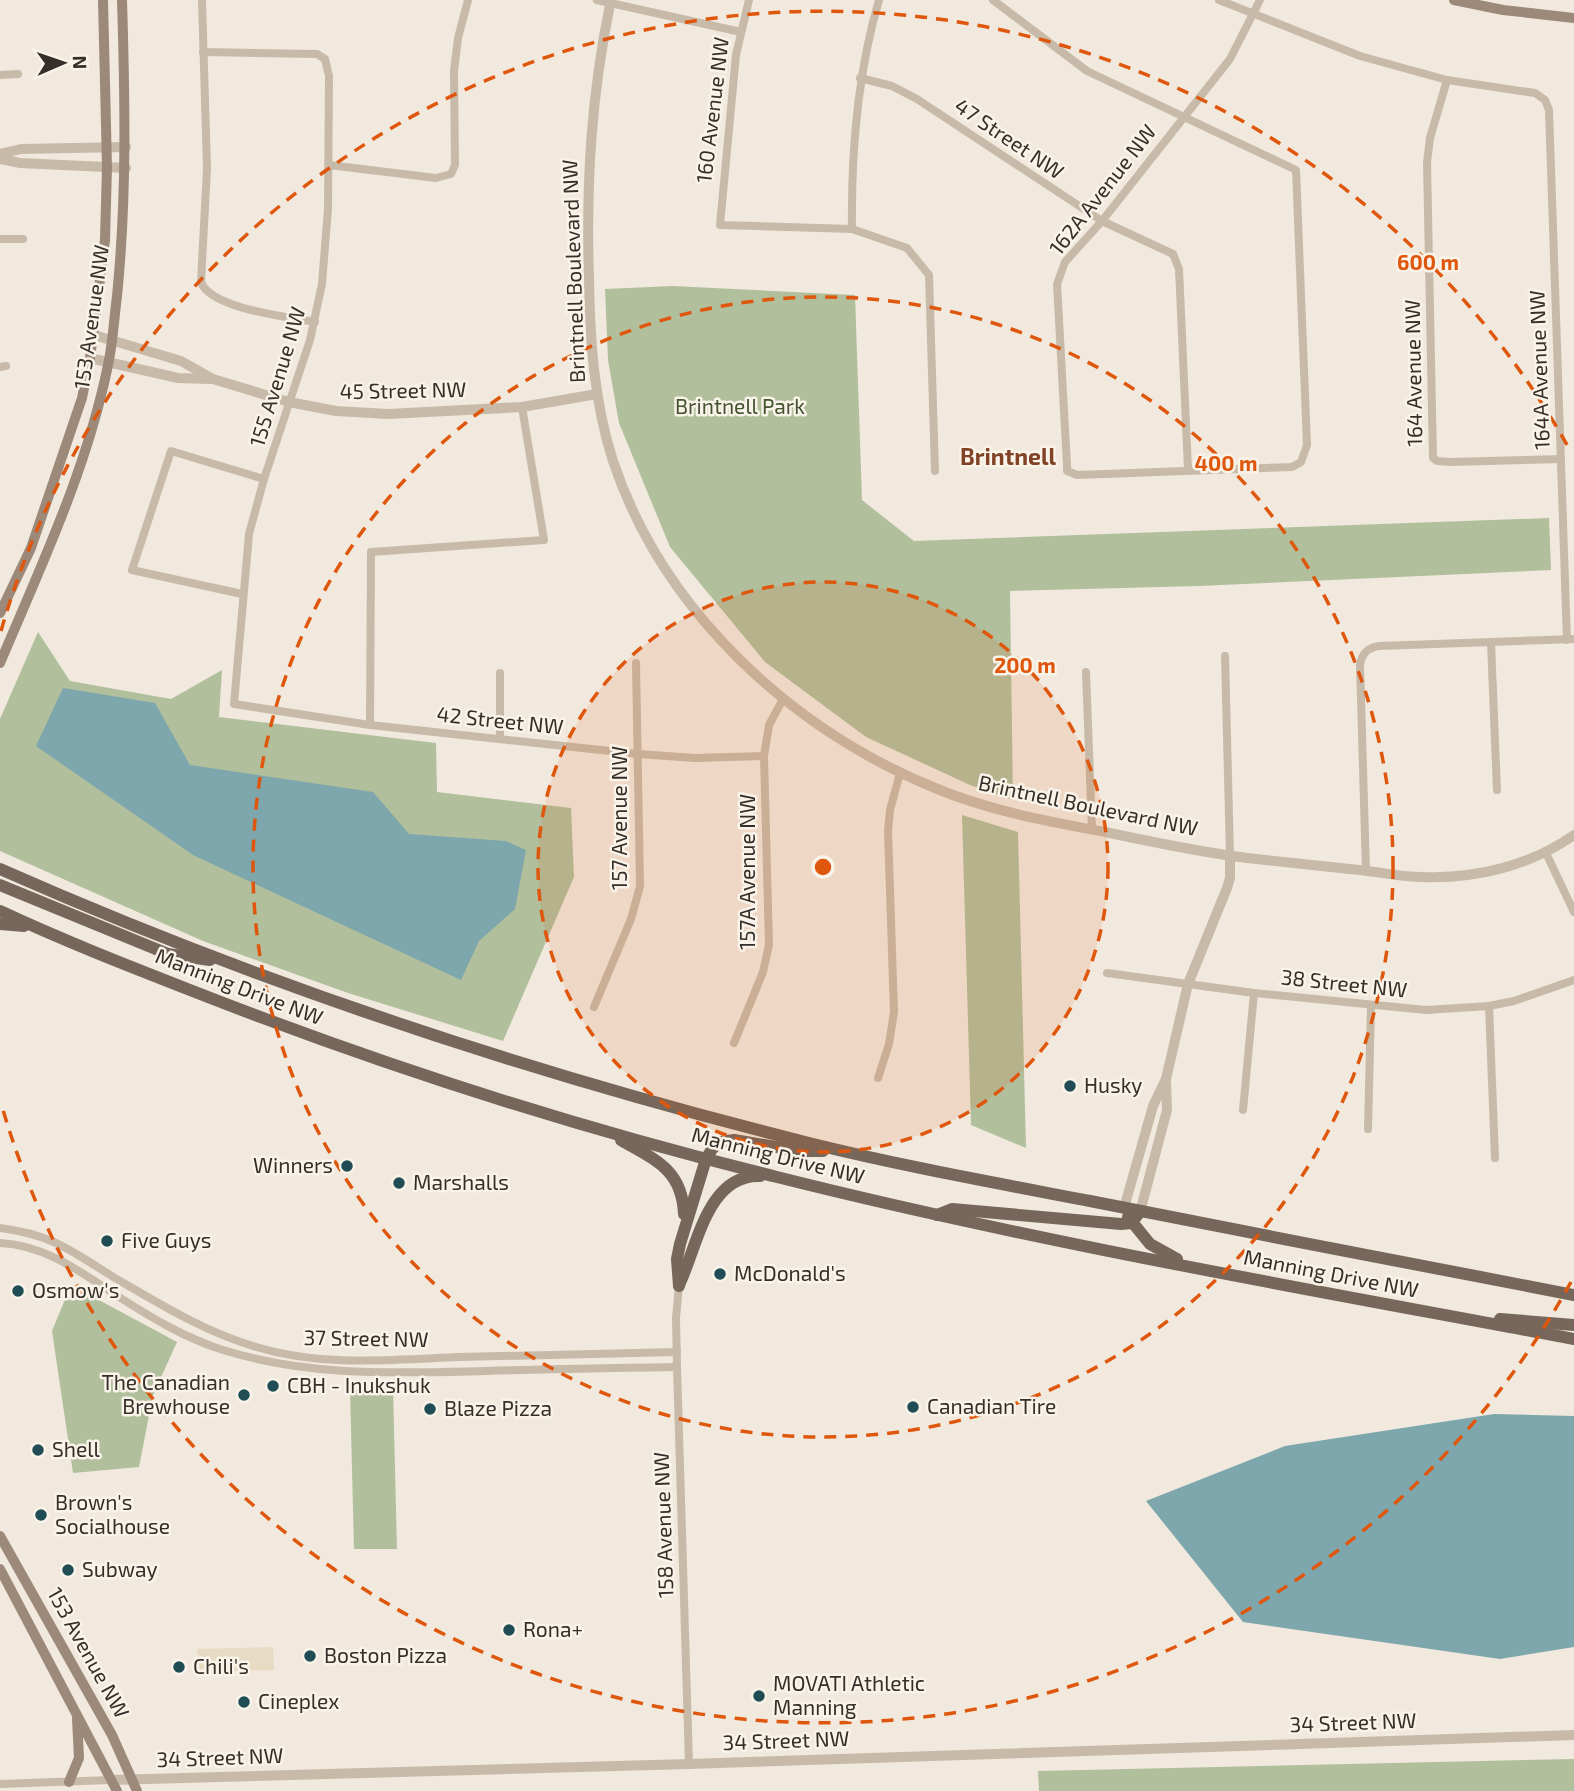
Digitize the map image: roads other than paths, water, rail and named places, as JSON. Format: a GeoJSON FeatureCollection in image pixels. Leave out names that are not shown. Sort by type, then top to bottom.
{"type":"FeatureCollection","features":[{"type":"Feature","properties":{"kind":"main road","name":"153 Avenue NW"},"geometry":{"type":"LineString","coordinates":[[0,613],[32,548],[82,398],[94,335],[105,240],[107,167],[103,0]]}},
{"type":"Feature","properties":{"kind":"main road","name":"153 Avenue NW"},"geometry":{"type":"LineString","coordinates":[[0,663],[68,500],[87,447],[109,362],[122,245],[126,147],[122,0]]}},
{"type":"Feature","properties":{"kind":"main road"},"geometry":{"type":"LineString","coordinates":[[1454,0],[1503,10],[1574,18]]}},
{"type":"Feature","properties":{"kind":"main road","name":"Manning Drive NW"},"geometry":{"type":"LineString","coordinates":[[0,869],[143,929],[423,1031],[654,1101],[844,1151],[1140,1212],[1574,1295]]}},
{"type":"Feature","properties":{"kind":"main road"},"geometry":{"type":"LineString","coordinates":[[0,885],[168,954],[235,964]]}},
{"type":"Feature","properties":{"kind":"main road","name":"Manning Drive NW"},"geometry":{"type":"LineString","coordinates":[[0,911],[308,1034],[416,1072],[602,1130],[706,1159],[937,1215],[1574,1339]]}},
{"type":"Feature","properties":{"kind":"main road"},"geometry":{"type":"LineString","coordinates":[[0,924],[33,926]]}},
{"type":"Feature","properties":{"kind":"main road"},"geometry":{"type":"LineString","coordinates":[[602,1130],[651,1157],[670,1172],[680,1188],[684,1227]]}},
{"type":"Feature","properties":{"kind":"main road"},"geometry":{"type":"LineString","coordinates":[[679,1286],[677,1259],[684,1227],[706,1159],[720,1142],[734,1140],[800,1152],[844,1151]]}},
{"type":"Feature","properties":{"kind":"main road"},"geometry":{"type":"LineString","coordinates":[[679,1286],[690,1263],[703,1221],[720,1194],[752,1176],[773,1176]]}},
{"type":"Feature","properties":{"kind":"main road"},"geometry":{"type":"LineString","coordinates":[[1124,1208],[1131,1223],[1150,1244],[1190,1266]]}},
{"type":"Feature","properties":{"kind":"main road"},"geometry":{"type":"LineString","coordinates":[[937,1215],[952,1209],[1113,1224],[1131,1223],[1140,1212]]}},
{"type":"Feature","properties":{"kind":"main road"},"geometry":{"type":"LineString","coordinates":[[1461,1318],[1528,1320],[1574,1325]]}},
{"type":"Feature","properties":{"kind":"main road","name":"153 Avenue NW"},"geometry":{"type":"LineString","coordinates":[[0,1536],[112,1734],[137,1791]]}},
{"type":"Feature","properties":{"kind":"main road","name":"153 Avenue NW"},"geometry":{"type":"LineString","coordinates":[[0,1569],[117,1791]]}},
{"type":"Feature","properties":{"kind":"main road"},"geometry":{"type":"LineString","coordinates":[[69,1782],[79,1758],[76,1713]]}},
{"type":"Feature","properties":{"kind":"street"},"geometry":{"type":"LineString","coordinates":[[202,0],[207,168],[201,276],[203,288],[215,298],[251,310],[315,322]]}},
{"type":"Feature","properties":{"kind":"street"},"geometry":{"type":"LineString","coordinates":[[329,165],[436,178],[451,174],[455,157],[455,63],[458,38],[468,0]]}},
{"type":"Feature","properties":{"kind":"street"},"geometry":{"type":"LineString","coordinates":[[597,0],[741,32]]}},
{"type":"Feature","properties":{"kind":"street","name":"160 Avenue NW"},"geometry":{"type":"LineString","coordinates":[[748,0],[730,108],[720,225],[852,229]]}},
{"type":"Feature","properties":{"kind":"street"},"geometry":{"type":"LineString","coordinates":[[879,0],[860,78],[851,175],[852,229],[907,248],[929,275],[935,471]]}},
{"type":"Feature","properties":{"kind":"street"},"geometry":{"type":"LineString","coordinates":[[993,0],[1087,71],[1296,170],[1307,445],[1301,462],[1292,467],[1188,469]]}},
{"type":"Feature","properties":{"kind":"street"},"geometry":{"type":"LineString","coordinates":[[1219,0],[1360,56],[1447,80]]}},
{"type":"Feature","properties":{"kind":"street","name":"162A Avenue NW"},"geometry":{"type":"LineString","coordinates":[[1188,469],[1077,475],[1067,471],[1057,284],[1065,262],[1102,221],[1230,59],[1260,0]]}},
{"type":"Feature","properties":{"kind":"street","name":"Brintnell Boulevard NW"},"geometry":{"type":"LineString","coordinates":[[610,1],[594,98],[587,182],[590,316],[597,394],[607,439],[621,481],[654,548],[696,610],[748,668],[783,699],[832,736],[900,773],[981,805],[1020,816],[1230,856],[1419,877],[1461,876],[1481,874],[1519,863],[1546,853],[1574,835]]}},
{"type":"Feature","properties":{"kind":"street","name":"155 Avenue NW"},"geometry":{"type":"LineString","coordinates":[[203,52],[312,53],[325,59],[329,76],[326,255],[315,322],[249,534],[234,704]]}},
{"type":"Feature","properties":{"kind":"street"},"geometry":{"type":"LineString","coordinates":[[0,75],[18,74]]}},
{"type":"Feature","properties":{"kind":"street","name":"47 Street NW"},"geometry":{"type":"LineString","coordinates":[[860,78],[891,86],[917,99],[1102,221],[1173,254],[1178,269],[1188,469]]}},
{"type":"Feature","properties":{"kind":"street","name":"164A Avenue NW"},"geometry":{"type":"LineString","coordinates":[[1447,80],[1535,93],[1545,100],[1549,110],[1561,459],[1571,640]]}},
{"type":"Feature","properties":{"kind":"street","name":"164 Avenue NW"},"geometry":{"type":"LineString","coordinates":[[1447,80],[1430,138],[1427,163],[1433,458],[1450,462],[1561,459]]}},
{"type":"Feature","properties":{"kind":"street"},"geometry":{"type":"LineString","coordinates":[[0,156],[21,149],[126,147]]}},
{"type":"Feature","properties":{"kind":"street"},"geometry":{"type":"LineString","coordinates":[[0,156],[20,163],[125,168]]}},
{"type":"Feature","properties":{"kind":"street"},"geometry":{"type":"LineString","coordinates":[[0,239],[23,239]]}},
{"type":"Feature","properties":{"kind":"street","name":"45 Street NW"},"geometry":{"type":"LineString","coordinates":[[94,335],[181,361],[213,379],[289,402],[335,411],[372,414],[522,407],[597,394]]}},
{"type":"Feature","properties":{"kind":"street","name":"45 Street NW"},"geometry":{"type":"LineString","coordinates":[[90,358],[178,378],[213,379]]}},
{"type":"Feature","properties":{"kind":"street"},"geometry":{"type":"LineString","coordinates":[[370,726],[371,552],[544,540],[522,407]]}},
{"type":"Feature","properties":{"kind":"street"},"geometry":{"type":"LineString","coordinates":[[242,594],[132,570],[171,451],[264,479]]}},
{"type":"Feature","properties":{"kind":"street"},"geometry":{"type":"LineString","coordinates":[[1366,871],[1360,665],[1364,652],[1380,646],[1571,640]]}},
{"type":"Feature","properties":{"kind":"street"},"geometry":{"type":"LineString","coordinates":[[1492,643],[1497,790]]}},
{"type":"Feature","properties":{"kind":"street"},"geometry":{"type":"LineString","coordinates":[[1124,1208],[1153,1106],[1166,1079],[1188,984],[1230,878],[1225,656]]}},
{"type":"Feature","properties":{"kind":"street","name":"157 Avenue NW"},"geometry":{"type":"LineString","coordinates":[[594,1007],[631,919],[640,886],[636,663]]}},
{"type":"Feature","properties":{"kind":"street"},"geometry":{"type":"LineString","coordinates":[[1086,672],[1092,830]]}},
{"type":"Feature","properties":{"kind":"street"},"geometry":{"type":"LineString","coordinates":[[500,673],[500,738]]}},
{"type":"Feature","properties":{"kind":"street","name":"157A Avenue NW"},"geometry":{"type":"LineString","coordinates":[[734,1043],[763,972],[769,945],[764,756],[769,725],[783,699]]}},
{"type":"Feature","properties":{"kind":"street","name":"42 Street NW"},"geometry":{"type":"LineString","coordinates":[[234,704],[370,726],[638,754],[695,758],[764,756]]}},
{"type":"Feature","properties":{"kind":"street"},"geometry":{"type":"LineString","coordinates":[[878,1078],[889,1044],[894,1012],[888,831],[890,810],[900,773]]}},
{"type":"Feature","properties":{"kind":"street"},"geometry":{"type":"LineString","coordinates":[[1546,853],[1574,912]]}},
{"type":"Feature","properties":{"kind":"street","name":"38 Street NW"},"geometry":{"type":"LineString","coordinates":[[1107,973],[1254,993],[1426,1010],[1489,1006],[1514,1001],[1574,980]]}},
{"type":"Feature","properties":{"kind":"street"},"geometry":{"type":"LineString","coordinates":[[1243,1110],[1254,993]]}},
{"type":"Feature","properties":{"kind":"street"},"geometry":{"type":"LineString","coordinates":[[1368,1129],[1371,1006]]}},
{"type":"Feature","properties":{"kind":"street"},"geometry":{"type":"LineString","coordinates":[[1489,1006],[1495,1158]]}},
{"type":"Feature","properties":{"kind":"street"},"geometry":{"type":"LineString","coordinates":[[1140,1212],[1167,1110],[1166,1079]]}},
{"type":"Feature","properties":{"kind":"street","name":"37 Street NW"},"geometry":{"type":"LineString","coordinates":[[0,1228],[26,1231],[60,1243],[171,1311],[215,1333],[255,1347],[299,1357],[356,1361],[677,1352]]}},
{"type":"Feature","properties":{"kind":"street","name":"37 Street NW"},"geometry":{"type":"LineString","coordinates":[[0,1243],[30,1247],[53,1256],[187,1336],[221,1349],[288,1365],[375,1373],[677,1367]]}},
{"type":"Feature","properties":{"kind":"street","name":"158 Avenue NW"},"geometry":{"type":"LineString","coordinates":[[679,1286],[677,1367],[689,1764]]}},
{"type":"Feature","properties":{"kind":"street","name":"34 Street NW"},"geometry":{"type":"LineString","coordinates":[[0,1784],[1574,1735]]}},
{"type":"Feature","properties":{"kind":"water"},"geometry":{"type":"Polygon","coordinates":[[[63,688],[155,703],[190,765],[373,792],[409,834],[506,841],[526,850],[515,909],[479,941],[461,980],[193,855],[36,746],[63,688]]]}},
{"type":"Feature","properties":{"kind":"water"},"geometry":{"type":"Polygon","coordinates":[[[1494,1414],[1574,1416],[1574,1647],[1500,1659],[1243,1622],[1146,1501],[1285,1446],[1494,1414]]]}},
{"type":"Feature","properties":{"kind":"place","name":"Husky"},"geometry":{"type":"Point","coordinates":[1070,1086]}},
{"type":"Feature","properties":{"kind":"place","name":"Winners"},"geometry":{"type":"Point","coordinates":[347,1166]}},
{"type":"Feature","properties":{"kind":"place","name":"Marshalls"},"geometry":{"type":"Point","coordinates":[399,1183]}},
{"type":"Feature","properties":{"kind":"place","name":"Five Guys"},"geometry":{"type":"Point","coordinates":[107,1241]}},
{"type":"Feature","properties":{"kind":"place","name":"McDonald's"},"geometry":{"type":"Point","coordinates":[720,1274]}},
{"type":"Feature","properties":{"kind":"place","name":"Osmow's"},"geometry":{"type":"Point","coordinates":[18,1291]}},
{"type":"Feature","properties":{"kind":"place","name":"CBH - Inukshuk"},"geometry":{"type":"Point","coordinates":[273,1386]}},
{"type":"Feature","properties":{"kind":"place","name":"The Canadian Brewhouse"},"geometry":{"type":"Point","coordinates":[244,1395]}},
{"type":"Feature","properties":{"kind":"place","name":"Canadian Tire"},"geometry":{"type":"Point","coordinates":[913,1407]}},
{"type":"Feature","properties":{"kind":"place","name":"Blaze Pizza"},"geometry":{"type":"Point","coordinates":[430,1409]}},
{"type":"Feature","properties":{"kind":"place","name":"Shell"},"geometry":{"type":"Point","coordinates":[38,1450]}},
{"type":"Feature","properties":{"kind":"place","name":"Brown's Socialhouse"},"geometry":{"type":"Point","coordinates":[41,1515]}},
{"type":"Feature","properties":{"kind":"place","name":"Subway"},"geometry":{"type":"Point","coordinates":[68,1570]}},
{"type":"Feature","properties":{"kind":"place","name":"Rona+"},"geometry":{"type":"Point","coordinates":[509,1630]}},
{"type":"Feature","properties":{"kind":"place","name":"Boston Pizza"},"geometry":{"type":"Point","coordinates":[310,1656]}},
{"type":"Feature","properties":{"kind":"place","name":"Chili's"},"geometry":{"type":"Point","coordinates":[179,1667]}},
{"type":"Feature","properties":{"kind":"place","name":"MOVATI Athletic Manning"},"geometry":{"type":"Point","coordinates":[759,1696]}},
{"type":"Feature","properties":{"kind":"place","name":"Cineplex"},"geometry":{"type":"Point","coordinates":[244,1702]}},
{"type":"Feature","properties":{"kind":"district","name":"Brintnell"},"geometry":{"type":"Point","coordinates":[1008,457]}},
{"type":"Feature","properties":{"kind":"park label","name":"Brintnell Park"},"geometry":{"type":"Point","coordinates":[740,407]}}]}
